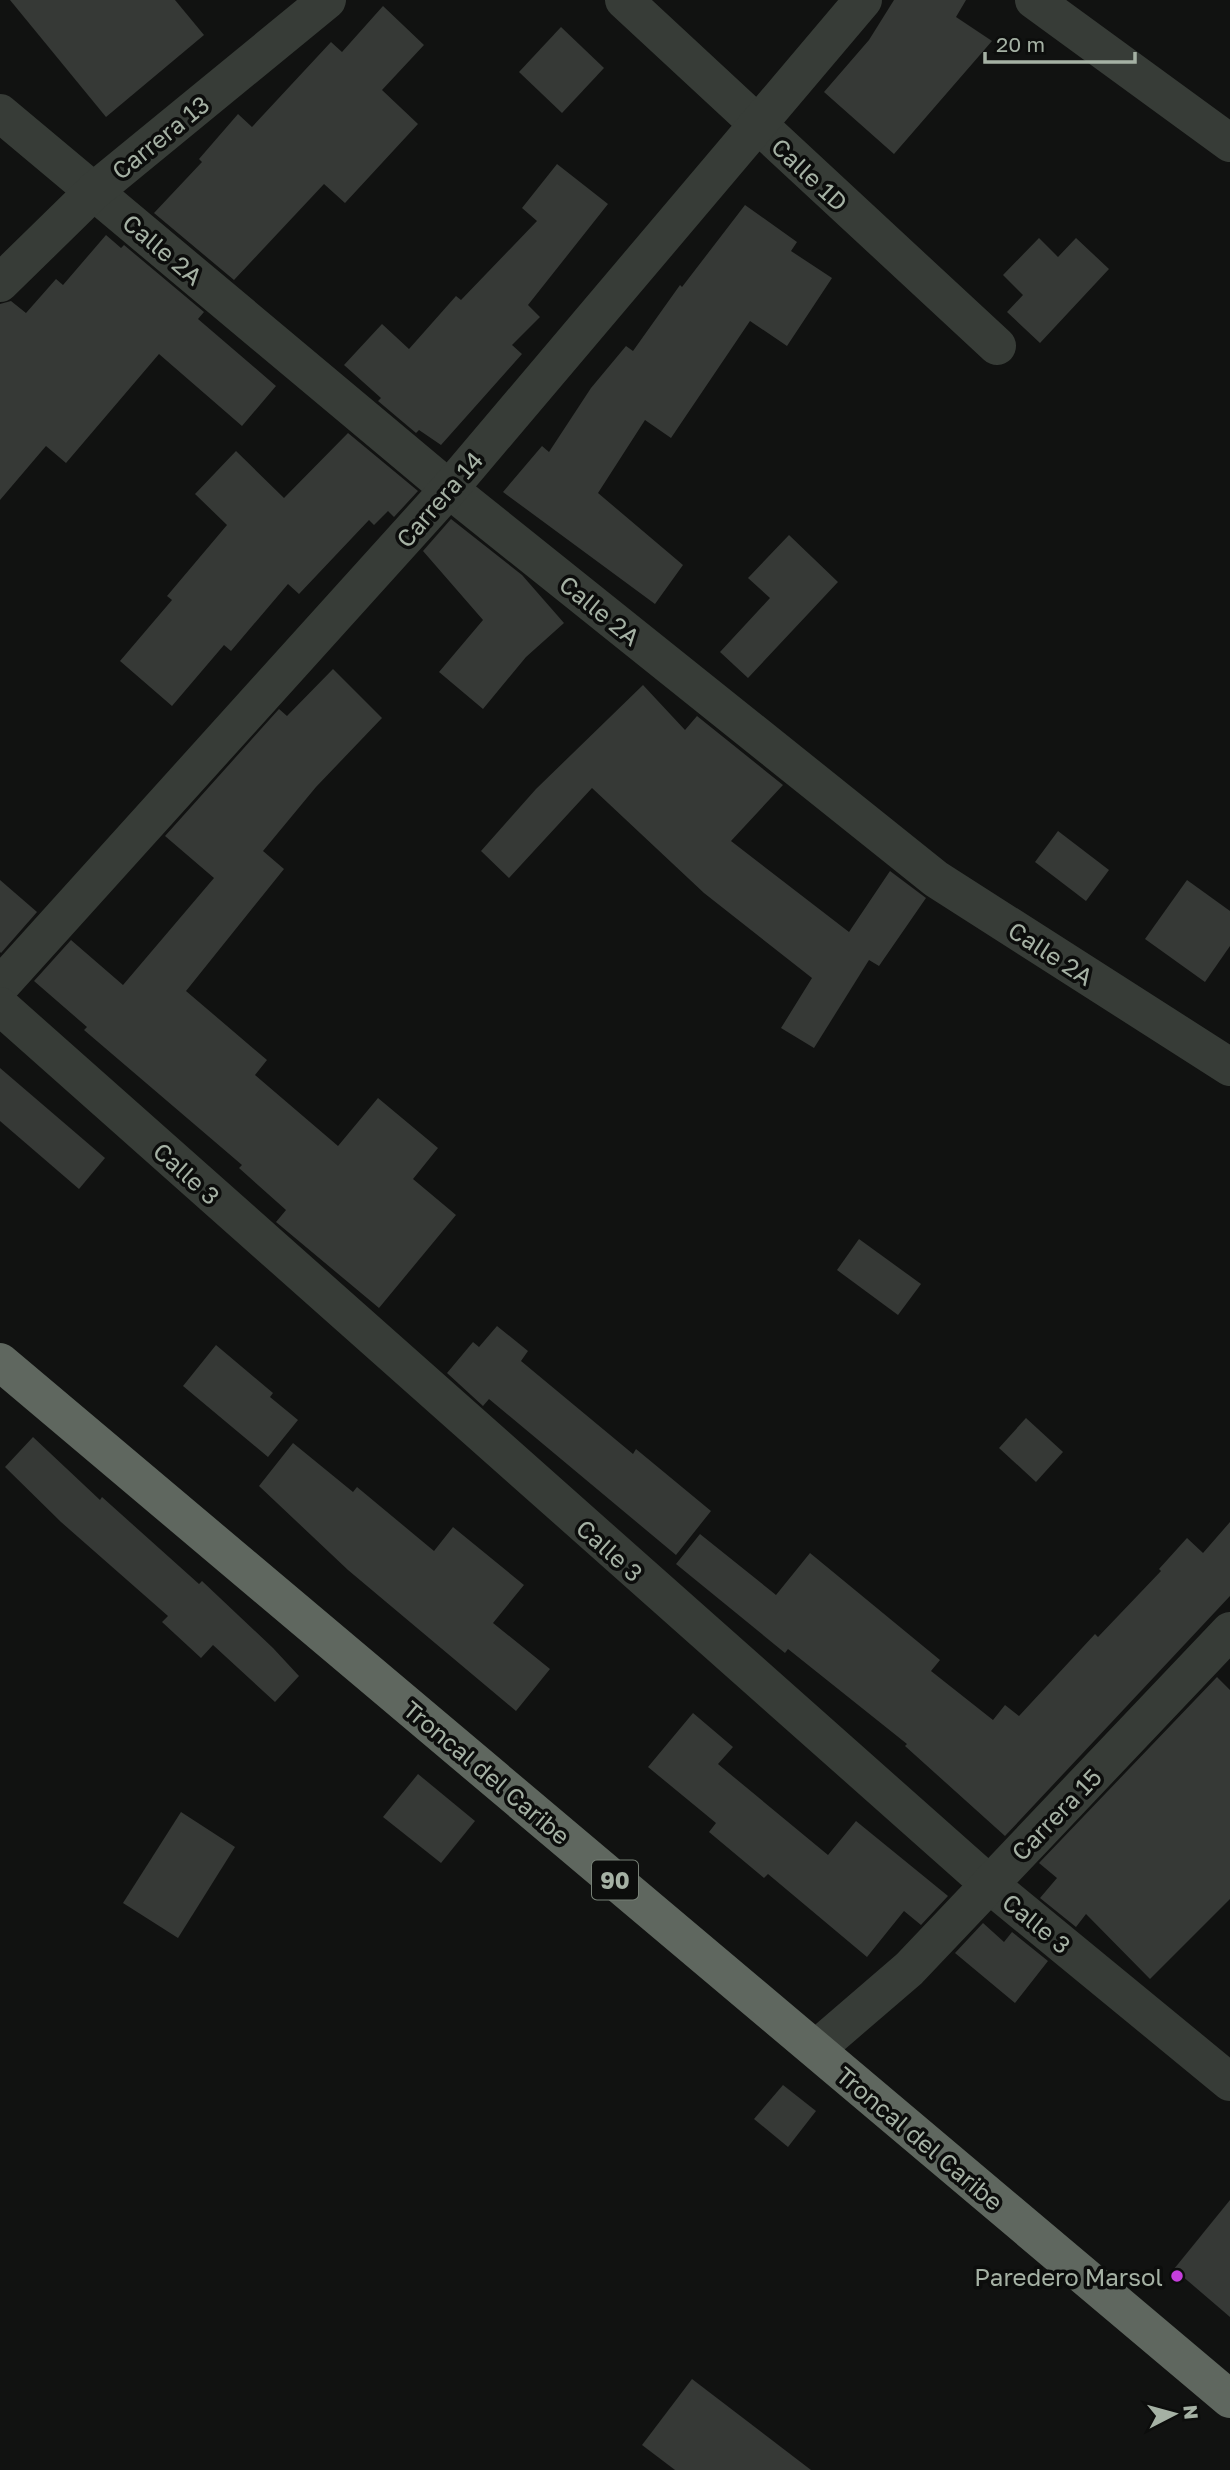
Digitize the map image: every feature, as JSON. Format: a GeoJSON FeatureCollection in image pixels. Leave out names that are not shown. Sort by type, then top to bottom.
{"type":"FeatureCollection","features":[{"type":"Feature","properties":{"kind":"highway","name":"Troncal del Caribe"},"geometry":{"type":"LineString","coordinates":[[0,1362],[1230,2399]]}},
{"type":"Feature","properties":{"kind":"street","name":"Carrera 13"},"geometry":{"type":"LineString","coordinates":[[0,282],[94,191],[327,0]]}},
{"type":"Feature","properties":{"kind":"street","name":"Calle 1D"},"geometry":{"type":"LineString","coordinates":[[624,0],[997,346]]}},
{"type":"Feature","properties":{"kind":"street","name":"Carrera 14"},"geometry":{"type":"LineString","coordinates":[[0,986],[449,489],[863,0]]}},
{"type":"Feature","properties":{"kind":"street"},"geometry":{"type":"LineString","coordinates":[[1034,0],[1230,143]]}},
{"type":"Feature","properties":{"kind":"street","name":"Calle 2A"},"geometry":{"type":"LineString","coordinates":[[0,113],[449,489],[936,879],[1230,1067]]}},
{"type":"Feature","properties":{"kind":"street","name":"Calle 3"},"geometry":{"type":"LineString","coordinates":[[0,1006],[654,1590],[989,1884],[1230,2082]]}},
{"type":"Feature","properties":{"kind":"street","name":"Carrera 15"},"geometry":{"type":"LineString","coordinates":[[816,2049],[909,1969],[1230,1631]]}},
{"type":"Feature","properties":{"kind":"building"},"geometry":{"type":"Polygon","coordinates":[[[10,0],[175,0],[204,35],[106,117],[10,0]]]}},
{"type":"Feature","properties":{"kind":"building"},"geometry":{"type":"Polygon","coordinates":[[[894,0],[966,0],[956,17],[992,41],[894,154],[824,92],[869,40],[894,0]]]}},
{"type":"Feature","properties":{"kind":"building"},"geometry":{"type":"Polygon","coordinates":[[[383,6],[424,45],[382,90],[418,124],[345,203],[324,184],[234,280],[154,213],[202,162],[199,159],[238,114],[252,127],[331,42],[342,52],[383,6]]]}},
{"type":"Feature","properties":{"kind":"building"},"geometry":{"type":"Polygon","coordinates":[[[561,27],[604,68],[562,113],[519,72],[561,27]]]}},
{"type":"Feature","properties":{"kind":"building"},"geometry":{"type":"Polygon","coordinates":[[[557,164],[608,204],[528,305],[540,317],[512,345],[522,354],[441,445],[419,430],[416,433],[378,401],[381,398],[344,365],[382,324],[409,349],[456,296],[461,300],[537,221],[522,208],[557,164]]]}},
{"type":"Feature","properties":{"kind":"building"},"geometry":{"type":"Polygon","coordinates":[[[745,205],[797,242],[791,251],[832,278],[787,346],[750,321],[671,438],[645,420],[598,493],[683,565],[655,604],[503,492],[542,446],[549,452],[591,388],[626,346],[633,351],[680,285],[682,287],[745,205]]]}},
{"type":"Feature","properties":{"kind":"building"},"geometry":{"type":"Polygon","coordinates":[[[106,235],[121,248],[124,245],[204,312],[198,319],[276,386],[242,426],[159,354],[66,463],[46,446],[0,500],[0,304],[11,301],[26,313],[56,279],[63,285],[106,235]]]}},
{"type":"Feature","properties":{"kind":"building"},"geometry":{"type":"Polygon","coordinates":[[[1039,238],[1058,257],[1076,238],[1109,269],[1040,343],[1007,312],[1023,295],[1003,275],[1039,238]]]}},
{"type":"Feature","properties":{"kind":"building"},"geometry":{"type":"Polygon","coordinates":[[[348,433],[418,491],[394,517],[388,511],[374,525],[369,520],[299,594],[288,584],[231,651],[224,645],[172,706],[120,661],[172,600],[167,596],[227,525],[195,494],[236,451],[284,498],[348,433]]]}},
{"type":"Feature","properties":{"kind":"building"},"geometry":{"type":"Polygon","coordinates":[[[451,519],[522,575],[564,623],[526,657],[483,709],[439,672],[483,620],[423,551],[451,519]]]}},
{"type":"Feature","properties":{"kind":"building"},"geometry":{"type":"Polygon","coordinates":[[[789,535],[838,582],[748,678],[720,652],[770,598],[748,578],[789,535]]]}},
{"type":"Feature","properties":{"kind":"building"},"geometry":{"type":"Polygon","coordinates":[[[333,669],[382,718],[316,787],[263,851],[284,869],[186,991],[267,1060],[255,1075],[338,1146],[378,1098],[438,1148],[413,1179],[456,1215],[379,1308],[276,1222],[286,1210],[239,1168],[242,1165],[84,1030],[87,1027],[34,981],[71,940],[123,985],[214,878],[165,836],[279,709],[287,716],[333,669]]]}},
{"type":"Feature","properties":{"kind":"building"},"geometry":{"type":"Polygon","coordinates":[[[643,685],[685,730],[697,716],[783,785],[731,841],[849,932],[890,871],[926,898],[879,966],[869,960],[814,1048],[781,1028],[812,978],[704,893],[592,788],[509,878],[481,851],[536,789],[643,685]]]}},
{"type":"Feature","properties":{"kind":"building"},"geometry":{"type":"Polygon","coordinates":[[[1058,831],[1109,870],[1086,901],[1035,862],[1058,831]]]}},
{"type":"Feature","properties":{"kind":"building"},"geometry":{"type":"Polygon","coordinates":[[[0,880],[37,912],[1,953],[0,952],[0,880]]]}},
{"type":"Feature","properties":{"kind":"building"},"geometry":{"type":"Polygon","coordinates":[[[1187,880],[1230,911],[1230,946],[1205,982],[1145,939],[1187,880]]]}},
{"type":"Feature","properties":{"kind":"building"},"geometry":{"type":"Polygon","coordinates":[[[0,1068],[105,1158],[79,1189],[0,1121],[0,1068]]]}},
{"type":"Feature","properties":{"kind":"building"},"geometry":{"type":"Polygon","coordinates":[[[859,1239],[921,1284],[898,1315],[837,1270],[859,1239]]]}},
{"type":"Feature","properties":{"kind":"building"},"geometry":{"type":"Polygon","coordinates":[[[497,1326],[528,1351],[521,1361],[633,1454],[636,1449],[711,1511],[676,1555],[489,1399],[483,1406],[447,1373],[473,1342],[479,1347],[497,1326]]]}},
{"type":"Feature","properties":{"kind":"building"},"geometry":{"type":"Polygon","coordinates":[[[216,1345],[273,1393],[270,1397],[298,1420],[268,1457],[183,1386],[216,1345]]]}},
{"type":"Feature","properties":{"kind":"building"},"geometry":{"type":"Polygon","coordinates":[[[1026,1418],[1063,1452],[1036,1482],[999,1448],[1026,1418]]]}},
{"type":"Feature","properties":{"kind":"building"},"geometry":{"type":"Polygon","coordinates":[[[33,1437],[100,1500],[102,1497],[199,1584],[202,1581],[299,1676],[275,1702],[213,1645],[201,1658],[162,1622],[168,1616],[61,1522],[5,1467],[33,1437]]]}},
{"type":"Feature","properties":{"kind":"building"},"geometry":{"type":"Polygon","coordinates":[[[293,1443],[353,1492],[357,1487],[434,1551],[453,1527],[524,1585],[493,1623],[550,1669],[516,1711],[348,1570],[259,1486],[293,1443]]]}},
{"type":"Feature","properties":{"kind":"building"},"geometry":{"type":"Polygon","coordinates":[[[1230,1522],[1230,1596],[1005,1836],[905,1746],[907,1744],[788,1649],[785,1653],[676,1564],[700,1534],[776,1595],[810,1553],[940,1660],[931,1671],[993,1720],[1005,1705],[1019,1716],[1095,1634],[1098,1637],[1161,1571],[1159,1569],[1187,1538],[1203,1553],[1230,1522]]]}},
{"type":"Feature","properties":{"kind":"building"},"geometry":{"type":"Polygon","coordinates":[[[1217,1677],[1230,1690],[1230,1899],[1150,1979],[1086,1914],[1076,1927],[1040,1898],[1057,1878],[1039,1863],[1217,1677]]]}},
{"type":"Feature","properties":{"kind":"building"},"geometry":{"type":"Polygon","coordinates":[[[693,1713],[733,1747],[718,1764],[828,1855],[856,1821],[948,1896],[921,1925],[904,1911],[867,1957],[768,1874],[764,1878],[709,1832],[716,1823],[648,1767],[693,1713]]]}},
{"type":"Feature","properties":{"kind":"building"},"geometry":{"type":"Polygon","coordinates":[[[418,1774],[475,1821],[441,1863],[383,1817],[418,1774]]]}},
{"type":"Feature","properties":{"kind":"building"},"geometry":{"type":"Polygon","coordinates":[[[181,1812],[235,1847],[178,1938],[123,1903],[181,1812]]]}},
{"type":"Feature","properties":{"kind":"building"},"geometry":{"type":"Polygon","coordinates":[[[983,1923],[1004,1942],[1012,1932],[1048,1961],[1015,2003],[955,1953],[983,1923]]]}},
{"type":"Feature","properties":{"kind":"building"},"geometry":{"type":"Polygon","coordinates":[[[783,2085],[816,2111],[788,2147],[754,2119],[783,2085]]]}},
{"type":"Feature","properties":{"kind":"building"},"geometry":{"type":"Polygon","coordinates":[[[1230,2200],[1230,2317],[1174,2269],[1230,2200]]]}},
{"type":"Feature","properties":{"kind":"building"},"geometry":{"type":"Polygon","coordinates":[[[692,2379],[811,2470],[675,2470],[642,2445],[692,2379]]]}},
{"type":"Feature","properties":{"kind":"place","name":"Paredero Marsol"},"geometry":{"type":"Point","coordinates":[1177,2276]}}]}
